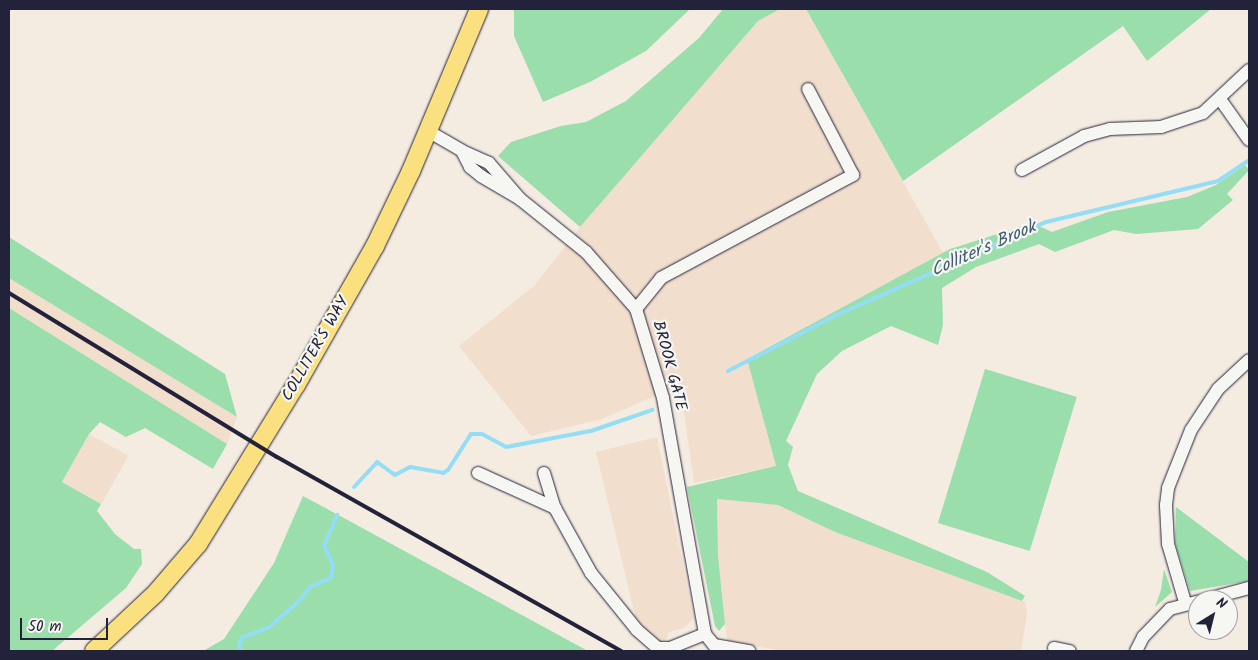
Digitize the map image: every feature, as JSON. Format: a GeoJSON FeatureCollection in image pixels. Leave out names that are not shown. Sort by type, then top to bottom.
{"type":"FeatureCollection","features":[{"type":"Feature","properties":{"kind":"highway","name":"COLLITER'S WAY"},"geometry":{"type":"LineString","coordinates":[[94,651],[155,594],[198,544],[217,514],[375,246],[428,131],[479,9]]}},
{"type":"Feature","properties":{"kind":"street"},"geometry":{"type":"LineString","coordinates":[[1022,170],[1084,136],[1110,129],[1161,127],[1203,113],[1249,70]]}},
{"type":"Feature","properties":{"kind":"street","name":"BROOK GATE"},"geometry":{"type":"LineString","coordinates":[[705,634],[664,398],[636,309],[662,278],[853,175],[808,89]]}},
{"type":"Feature","properties":{"kind":"street"},"geometry":{"type":"LineString","coordinates":[[1220,99],[1249,140]]}},
{"type":"Feature","properties":{"kind":"street"},"geometry":{"type":"LineString","coordinates":[[428,131],[462,151],[470,167],[492,184],[520,199],[586,252],[636,309]]}},
{"type":"Feature","properties":{"kind":"street"},"geometry":{"type":"LineString","coordinates":[[1185,602],[1168,544],[1166,505],[1168,488],[1191,430],[1218,389],[1249,360]]}},
{"type":"Feature","properties":{"kind":"street"},"geometry":{"type":"LineString","coordinates":[[478,473],[555,508]]}},
{"type":"Feature","properties":{"kind":"street"},"geometry":{"type":"LineString","coordinates":[[544,473],[555,508],[595,579],[637,630],[658,648],[670,648],[705,634],[714,645],[749,651]]}},
{"type":"Feature","properties":{"kind":"street"},"geometry":{"type":"LineString","coordinates":[[1136,651],[1153,624],[1170,609],[1185,602],[1249,588]]}},
{"type":"Feature","properties":{"kind":"street"},"geometry":{"type":"LineString","coordinates":[[1054,648],[1070,651]]}},
{"type":"Feature","properties":{"kind":"shaded area"},"geometry":{"type":"Polygon","coordinates":[[[780,9],[806,9],[943,253],[747,358],[776,466],[694,483],[680,385],[602,419],[531,436],[459,346],[534,286],[596,207],[758,21],[780,9]]]}},
{"type":"Feature","properties":{"kind":"shaded area"},"geometry":{"type":"Polygon","coordinates":[[[9,278],[237,417],[227,444],[9,308],[9,278]]]}},
{"type":"Feature","properties":{"kind":"shaded area"},"geometry":{"type":"Polygon","coordinates":[[[89,434],[128,456],[102,504],[62,482],[89,434]]]}},
{"type":"Feature","properties":{"kind":"shaded area"},"geometry":{"type":"Polygon","coordinates":[[[657,437],[694,618],[684,628],[669,632],[665,643],[657,645],[638,628],[596,452],[657,437]]]}},
{"type":"Feature","properties":{"kind":"shaded area"},"geometry":{"type":"Polygon","coordinates":[[[717,499],[778,505],[835,532],[1025,602],[1027,614],[1021,651],[782,651],[727,641],[718,556],[717,499]]]}},
{"type":"Feature","properties":{"kind":"green space"},"geometry":{"type":"Polygon","coordinates":[[[514,9],[690,9],[646,51],[590,82],[543,102],[514,36],[514,9]]]}},
{"type":"Feature","properties":{"kind":"green space"},"geometry":{"type":"Polygon","coordinates":[[[723,9],[780,9],[758,21],[580,227],[498,156],[511,142],[561,126],[586,122],[626,101],[699,38],[723,9]]]}},
{"type":"Feature","properties":{"kind":"green space"},"geometry":{"type":"Polygon","coordinates":[[[806,9],[1211,9],[1147,61],[1123,26],[903,181],[806,9]]]}},
{"type":"Feature","properties":{"kind":"green space"},"geometry":{"type":"Polygon","coordinates":[[[1245,165],[1249,170],[1227,194],[1233,200],[1198,229],[1136,234],[1114,230],[1055,252],[1039,244],[976,267],[942,288],[943,325],[938,345],[891,326],[842,351],[817,374],[786,441],[793,447],[788,465],[798,491],[987,572],[1025,596],[1022,601],[835,532],[778,505],[717,499],[718,556],[725,624],[719,631],[715,626],[687,487],[776,466],[747,359],[950,249],[1032,223],[1052,232],[1108,212],[1187,197],[1216,185],[1245,165]]]}},
{"type":"Feature","properties":{"kind":"green space"},"geometry":{"type":"Polygon","coordinates":[[[9,237],[225,374],[237,417],[9,278],[9,237]]]}},
{"type":"Feature","properties":{"kind":"green space"},"geometry":{"type":"Polygon","coordinates":[[[9,308],[227,444],[213,469],[145,428],[126,437],[100,422],[89,434],[62,482],[101,504],[97,511],[115,534],[134,549],[141,549],[142,564],[126,588],[52,651],[9,651],[9,308]]]}},
{"type":"Feature","properties":{"kind":"green space"},"geometry":{"type":"Polygon","coordinates":[[[985,369],[1077,397],[1030,551],[938,523],[985,369]]]}},
{"type":"Feature","properties":{"kind":"green space"},"geometry":{"type":"Polygon","coordinates":[[[303,496],[588,651],[203,651],[224,639],[274,563],[303,496]]]}},
{"type":"Feature","properties":{"kind":"green space"},"geometry":{"type":"Polygon","coordinates":[[[1176,507],[1249,562],[1249,581],[1190,590],[1175,543],[1176,507]]]}},
{"type":"Feature","properties":{"kind":"green space"},"geometry":{"type":"Polygon","coordinates":[[[1164,569],[1172,592],[1155,607],[1161,590],[1164,569]]]}},
{"type":"Feature","properties":{"kind":"waterway","name":"Colliter's Brook"},"geometry":{"type":"LineString","coordinates":[[728,371],[837,315],[1046,222],[1218,181],[1249,160]]}},
{"type":"Feature","properties":{"kind":"waterway","name":"Colliter's Brook"},"geometry":{"type":"LineString","coordinates":[[354,487],[377,462],[395,475],[410,467],[443,473],[448,470],[471,434],[482,434],[506,447],[591,431],[652,410]]}},
{"type":"Feature","properties":{"kind":"waterway","name":"Colliter's Brook"},"geometry":{"type":"LineString","coordinates":[[241,651],[239,644],[243,637],[268,628],[298,602],[310,587],[331,578],[333,565],[324,546],[337,515]]}},
{"type":"Feature","properties":{"kind":"railway"},"geometry":{"type":"LineString","coordinates":[[9,293],[277,457],[621,651]]}}]}
